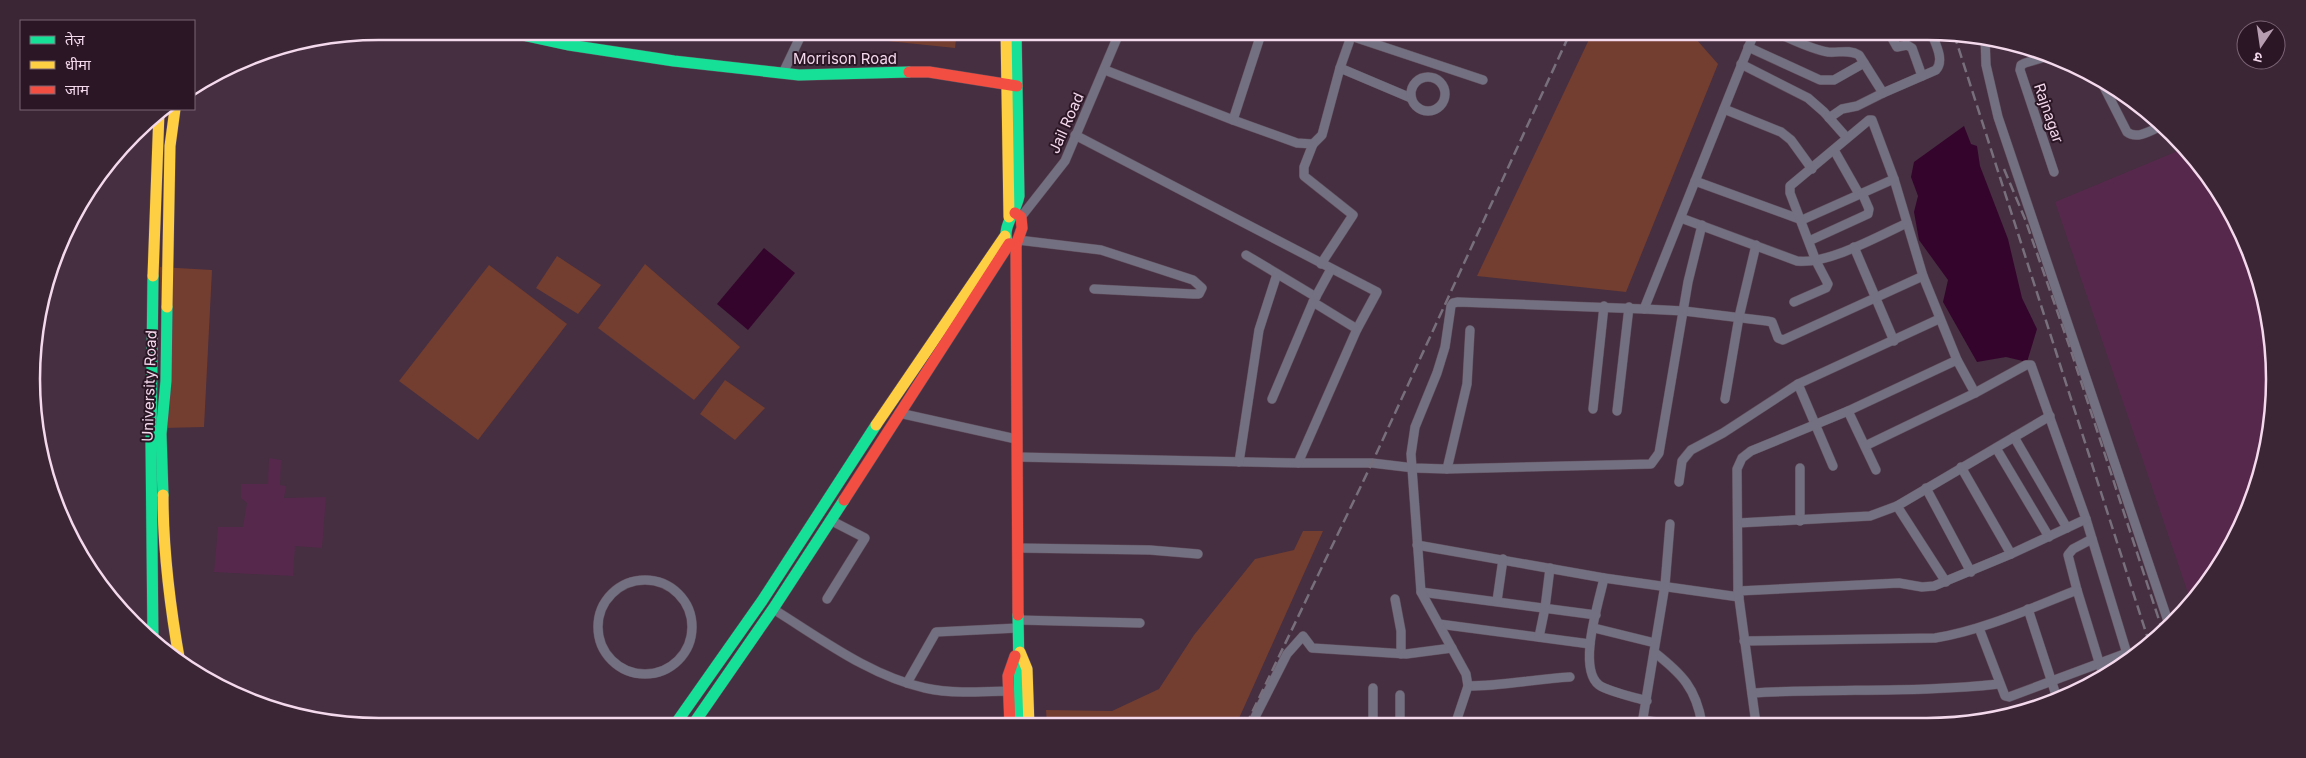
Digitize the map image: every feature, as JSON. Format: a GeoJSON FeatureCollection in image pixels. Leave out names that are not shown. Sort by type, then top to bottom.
{"type":"FeatureCollection","features":[{"type":"Feature","properties":{"kind":"main road","name":"Morrison Road"},"geometry":{"type":"LineString","coordinates":[[546,40],[674,61],[800,75],[929,72],[1011,85]]}},
{"type":"Feature","properties":{"kind":"main road"},"geometry":{"type":"LineString","coordinates":[[680,718],[762,601],[896,394],[1022,228],[1015,216],[1019,196],[1007,40]]}},
{"type":"Feature","properties":{"kind":"main road"},"geometry":{"type":"LineString","coordinates":[[1011,85],[1015,40]]}},
{"type":"Feature","properties":{"kind":"main road","name":"University Road"},"geometry":{"type":"LineString","coordinates":[[175,110],[170,146],[166,381],[161,434],[163,538],[169,604],[178,651]]}},
{"type":"Feature","properties":{"kind":"main road"},"geometry":{"type":"LineString","coordinates":[[151,630],[149,538],[155,124]]}},
{"type":"Feature","properties":{"kind":"main road"},"geometry":{"type":"LineString","coordinates":[[698,718],[773,609],[1012,241]]}},
{"type":"Feature","properties":{"kind":"main road"},"geometry":{"type":"LineString","coordinates":[[1012,241],[1020,718]]}},
{"type":"Feature","properties":{"kind":"main road"},"geometry":{"type":"LineString","coordinates":[[1010,718],[1008,676],[1018,646]]}},
{"type":"Feature","properties":{"kind":"main road"},"geometry":{"type":"LineString","coordinates":[[1018,646],[1027,669],[1029,718]]}},
{"type":"Feature","properties":{"kind":"street"},"geometry":{"type":"LineString","coordinates":[[783,73],[799,40]]}},
{"type":"Feature","properties":{"kind":"street","name":"Jail Road"},"geometry":{"type":"LineString","coordinates":[[1015,216],[1065,161],[1117,40]]}},
{"type":"Feature","properties":{"kind":"street"},"geometry":{"type":"LineString","coordinates":[[1232,120],[1259,40]]}},
{"type":"Feature","properties":{"kind":"street"},"geometry":{"type":"LineString","coordinates":[[1321,264],[1353,215],[1304,176],[1304,167],[1313,144],[1322,135],[1340,68],[1350,40]]}},
{"type":"Feature","properties":{"kind":"street"},"geometry":{"type":"LineString","coordinates":[[1369,40],[1483,80]]}},
{"type":"Feature","properties":{"kind":"street"},"geometry":{"type":"LineString","coordinates":[[1644,308],[1751,40]]}},
{"type":"Feature","properties":{"kind":"street"},"geometry":{"type":"LineString","coordinates":[[1795,40],[1828,52],[1854,52],[1864,62],[1883,93]]}},
{"type":"Feature","properties":{"kind":"street"},"geometry":{"type":"LineString","coordinates":[[1893,40],[1896,46],[1907,45],[1912,48],[1922,76]]}},
{"type":"Feature","properties":{"kind":"street"},"geometry":{"type":"LineString","coordinates":[[1829,118],[1842,108],[1857,106],[1936,70],[1940,66],[1933,40]]}},
{"type":"Feature","properties":{"kind":"street"},"geometry":{"type":"LineString","coordinates":[[1985,46],[1986,65],[1998,117],[2167,619]]}},
{"type":"Feature","properties":{"kind":"street"},"geometry":{"type":"LineString","coordinates":[[1748,47],[1820,80],[1828,81],[1864,62]]}},
{"type":"Feature","properties":{"kind":"street","name":"Rajnagar"},"geometry":{"type":"LineString","coordinates":[[2038,59],[2025,62],[2021,65],[2020,70],[2054,172]]}},
{"type":"Feature","properties":{"kind":"street"},"geometry":{"type":"LineString","coordinates":[[1741,64],[1808,98],[1847,138]]}},
{"type":"Feature","properties":{"kind":"street"},"geometry":{"type":"LineString","coordinates":[[1340,68],[1411,98]]}},
{"type":"Feature","properties":{"kind":"street"},"geometry":{"type":"LineString","coordinates":[[1105,70],[1232,120],[1297,143],[1313,144]]}},
{"type":"Feature","properties":{"kind":"street"},"geometry":{"type":"LineString","coordinates":[[2106,92],[2127,132],[2132,136],[2138,136],[2156,128]]}},
{"type":"Feature","properties":{"kind":"street"},"geometry":{"type":"LineString","coordinates":[[1724,109],[1781,132],[1791,140],[1812,169]]}},
{"type":"Feature","properties":{"kind":"street"},"geometry":{"type":"LineString","coordinates":[[1794,302],[1828,286],[1816,261],[1802,220],[1790,193],[1790,186],[1869,120],[1872,120],[1894,179],[1923,276],[1939,319],[1957,360],[1975,393]]}},
{"type":"Feature","properties":{"kind":"street"},"geometry":{"type":"LineString","coordinates":[[1075,135],[1377,292],[1357,329],[1298,463]]}},
{"type":"Feature","properties":{"kind":"street"},"geometry":{"type":"LineString","coordinates":[[1809,241],[1868,214],[1869,209],[1861,193],[1834,150]]}},
{"type":"Feature","properties":{"kind":"street"},"geometry":{"type":"LineString","coordinates":[[1695,181],[1802,220],[1894,179]]}},
{"type":"Feature","properties":{"kind":"street"},"geometry":{"type":"LineString","coordinates":[[1681,218],[1756,244],[1797,261],[1816,261],[1854,247],[1907,223]]}},
{"type":"Feature","properties":{"kind":"street"},"geometry":{"type":"LineString","coordinates":[[1017,458],[1298,463],[1372,462],[1414,468],[1651,464],[1659,453],[1684,310],[1702,225]]}},
{"type":"Feature","properties":{"kind":"street"},"geometry":{"type":"LineString","coordinates":[[1012,241],[1101,250],[1193,280],[1202,288],[1199,294],[1094,289]]}},
{"type":"Feature","properties":{"kind":"street"},"geometry":{"type":"LineString","coordinates":[[1725,399],[1739,317],[1756,244]]}},
{"type":"Feature","properties":{"kind":"street"},"geometry":{"type":"LineString","coordinates":[[1854,247],[1894,341]]}},
{"type":"Feature","properties":{"kind":"street"},"geometry":{"type":"LineString","coordinates":[[1246,255],[1357,329]]}},
{"type":"Feature","properties":{"kind":"street"},"geometry":{"type":"LineString","coordinates":[[1272,399],[1330,269]]}},
{"type":"Feature","properties":{"kind":"street"},"geometry":{"type":"LineString","coordinates":[[1239,462],[1259,330],[1277,274]]}},
{"type":"Feature","properties":{"kind":"street"},"geometry":{"type":"LineString","coordinates":[[1458,718],[1468,686],[1466,674],[1421,592],[1412,438],[1445,347],[1453,302],[1684,310],[1772,322],[1778,338],[1783,340],[1923,276]]}},
{"type":"Feature","properties":{"kind":"street"},"geometry":{"type":"LineString","coordinates":[[1593,409],[1604,306]]}},
{"type":"Feature","properties":{"kind":"street"},"geometry":{"type":"LineString","coordinates":[[1617,411],[1629,307]]}},
{"type":"Feature","properties":{"kind":"street"},"geometry":{"type":"LineString","coordinates":[[1679,482],[1682,461],[1691,450],[1723,433],[1798,384],[1939,319]]}},
{"type":"Feature","properties":{"kind":"street"},"geometry":{"type":"LineString","coordinates":[[1447,468],[1466,384],[1470,330]]}},
{"type":"Feature","properties":{"kind":"street"},"geometry":{"type":"LineString","coordinates":[[1755,718],[1739,594],[1737,469],[1742,458],[1751,451],[1848,411],[1957,360]]}},
{"type":"Feature","properties":{"kind":"street"},"geometry":{"type":"LineString","coordinates":[[1865,446],[2030,364],[2086,519],[2126,653]]}},
{"type":"Feature","properties":{"kind":"street"},"geometry":{"type":"LineString","coordinates":[[1798,384],[1833,466]]}},
{"type":"Feature","properties":{"kind":"street"},"geometry":{"type":"LineString","coordinates":[[1848,411],[1876,470]]}},
{"type":"Feature","properties":{"kind":"street"},"geometry":{"type":"LineString","coordinates":[[899,413],[1016,439]]}},
{"type":"Feature","properties":{"kind":"street"},"geometry":{"type":"LineString","coordinates":[[1738,523],[1870,516],[1897,506],[2050,416]]}},
{"type":"Feature","properties":{"kind":"street"},"geometry":{"type":"LineString","coordinates":[[2014,437],[2067,528]]}},
{"type":"Feature","properties":{"kind":"street"},"geometry":{"type":"LineString","coordinates":[[1996,448],[2049,538]]}},
{"type":"Feature","properties":{"kind":"street"},"geometry":{"type":"LineString","coordinates":[[1961,467],[2011,554]]}},
{"type":"Feature","properties":{"kind":"street"},"geometry":{"type":"LineString","coordinates":[[1800,468],[1800,521]]}},
{"type":"Feature","properties":{"kind":"street"},"geometry":{"type":"LineString","coordinates":[[1926,488],[1971,572]]}},
{"type":"Feature","properties":{"kind":"street"},"geometry":{"type":"LineString","coordinates":[[1897,506],[1946,582]]}},
{"type":"Feature","properties":{"kind":"street"},"geometry":{"type":"LineString","coordinates":[[1417,545],[1604,578],[1739,594],[1899,583],[1928,586],[1946,582],[1971,572],[2049,538],[2086,519]]}},
{"type":"Feature","properties":{"kind":"street"},"geometry":{"type":"LineString","coordinates":[[827,599],[865,538],[830,520]]}},
{"type":"Feature","properties":{"kind":"street"},"geometry":{"type":"LineString","coordinates":[[1644,718],[1665,585],[1670,524]]}},
{"type":"Feature","properties":{"kind":"street"},"geometry":{"type":"LineString","coordinates":[[2092,539],[2073,549],[2068,555],[2101,670]]}},
{"type":"Feature","properties":{"kind":"street"},"geometry":{"type":"LineString","coordinates":[[1017,548],[1150,550],[1198,554]]}},
{"type":"Feature","properties":{"kind":"street"},"geometry":{"type":"LineString","coordinates":[[1497,601],[1503,559]]}},
{"type":"Feature","properties":{"kind":"street"},"geometry":{"type":"LineString","coordinates":[[1539,637],[1546,608],[1550,568]]}},
{"type":"Feature","properties":{"kind":"street"},"geometry":{"type":"LineString","coordinates":[[1604,578],[1590,644],[1590,667],[1593,679],[1601,687],[1647,700]]}},
{"type":"Feature","properties":{"kind":"street"},"geometry":{"type":"LineString","coordinates":[[637,579],[656,580],[673,588],[686,601],[692,619],[691,638],[683,655],[670,667],[652,674],[633,673],[616,665],[603,651],[597,633],[598,615],[607,600],[628,583],[637,579]]}},
{"type":"Feature","properties":{"kind":"street"},"geometry":{"type":"LineString","coordinates":[[1744,641],[1935,638],[1960,634],[1979,628],[2077,590]]}},
{"type":"Feature","properties":{"kind":"street"},"geometry":{"type":"LineString","coordinates":[[1421,592],[1596,616]]}},
{"type":"Feature","properties":{"kind":"street"},"geometry":{"type":"LineString","coordinates":[[1395,599],[1401,631],[1401,654]]}},
{"type":"Feature","properties":{"kind":"street"},"geometry":{"type":"LineString","coordinates":[[773,609],[857,661],[907,684],[927,688],[978,692],[1009,691]]}},
{"type":"Feature","properties":{"kind":"street"},"geometry":{"type":"LineString","coordinates":[[2028,609],[2055,693]]}},
{"type":"Feature","properties":{"kind":"street"},"geometry":{"type":"LineString","coordinates":[[907,684],[936,632],[1018,624],[1140,622]]}},
{"type":"Feature","properties":{"kind":"street"},"geometry":{"type":"LineString","coordinates":[[1439,624],[1590,644]]}},
{"type":"Feature","properties":{"kind":"street"},"geometry":{"type":"LineString","coordinates":[[1594,628],[1655,647],[1684,677],[1694,693],[1700,718]]}},
{"type":"Feature","properties":{"kind":"street"},"geometry":{"type":"LineString","coordinates":[[1979,628],[2002,693],[2010,697],[2099,662],[2121,656]]}},
{"type":"Feature","properties":{"kind":"street"},"geometry":{"type":"LineString","coordinates":[[1255,718],[1287,654],[1303,636],[1312,648],[1401,654],[1452,648]]}},
{"type":"Feature","properties":{"kind":"street"},"geometry":{"type":"LineString","coordinates":[[1468,686],[1500,686],[1570,677]]}},
{"type":"Feature","properties":{"kind":"street"},"geometry":{"type":"LineString","coordinates":[[1752,693],[1839,689],[1957,689],[2000,684]]}},
{"type":"Feature","properties":{"kind":"street"},"geometry":{"type":"LineString","coordinates":[[1373,688],[1373,718]]}},
{"type":"Feature","properties":{"kind":"street"},"geometry":{"type":"LineString","coordinates":[[1400,695],[1400,718]]}},
{"type":"Feature","properties":{"kind":"shaded area"},"geometry":{"type":"Polygon","coordinates":[[[878,40],[956,40],[955,48],[878,40]]]}},
{"type":"Feature","properties":{"kind":"shaded area"},"geometry":{"type":"Polygon","coordinates":[[[1589,40],[1697,40],[1718,64],[1626,292],[1477,276],[1589,40]]]}},
{"type":"Feature","properties":{"kind":"shaded area"},"geometry":{"type":"Polygon","coordinates":[[[1964,126],[1971,144],[1977,146],[1980,166],[2008,239],[2022,298],[2037,329],[2027,362],[2006,357],[1977,362],[1943,302],[1948,280],[1919,240],[1914,212],[1918,196],[1911,177],[1914,162],[1964,126]]]}},
{"type":"Feature","properties":{"kind":"shaded area"},"geometry":{"type":"Polygon","coordinates":[[[2178,151],[2221,210],[2248,270],[2259,313],[2265,357],[2265,401],[2259,445],[2248,488],[2231,529],[2209,567],[2188,595],[2055,202],[2178,151]]]}},
{"type":"Feature","properties":{"kind":"shaded area"},"geometry":{"type":"Polygon","coordinates":[[[764,248],[795,273],[748,330],[717,304],[764,248]]]}},
{"type":"Feature","properties":{"kind":"shaded area"},"geometry":{"type":"Polygon","coordinates":[[[557,256],[601,285],[578,314],[536,288],[557,256]]]}},
{"type":"Feature","properties":{"kind":"shaded area"},"geometry":{"type":"Polygon","coordinates":[[[645,264],[740,347],[694,400],[598,328],[645,264]]]}},
{"type":"Feature","properties":{"kind":"shaded area"},"geometry":{"type":"Polygon","coordinates":[[[489,265],[567,324],[478,440],[399,381],[489,265]]]}},
{"type":"Feature","properties":{"kind":"shaded area"},"geometry":{"type":"Polygon","coordinates":[[[160,267],[212,270],[204,427],[164,428],[160,267]]]}},
{"type":"Feature","properties":{"kind":"shaded area"},"geometry":{"type":"Polygon","coordinates":[[[725,380],[765,408],[735,440],[700,414],[725,380]]]}},
{"type":"Feature","properties":{"kind":"shaded area"},"geometry":{"type":"Polygon","coordinates":[[[269,458],[281,460],[280,485],[286,486],[284,498],[326,497],[322,548],[295,546],[293,576],[214,572],[218,527],[243,527],[247,503],[241,498],[241,484],[268,484],[269,458]]]}},
{"type":"Feature","properties":{"kind":"shaded area"},"geometry":{"type":"Polygon","coordinates":[[[1303,531],[1323,531],[1239,718],[1047,718],[1046,710],[1112,711],[1159,689],[1194,635],[1255,559],[1294,550],[1303,531]]]}},
{"type":"Feature","properties":{"kind":"railway"},"geometry":{"type":"LineString","coordinates":[[1249,718],[1372,463],[1567,40]]}},
{"type":"Feature","properties":{"kind":"railway"},"geometry":{"type":"LineString","coordinates":[[1956,42],[2147,637]]}},
{"type":"Feature","properties":{"kind":"railway"},"geometry":{"type":"LineString","coordinates":[[2004,169],[2025,219],[2070,348],[2161,625]]}},
{"type":"Feature","properties":{"kind":"traffic: fast"},"geometry":{"type":"LineString","coordinates":[[546,40],[674,61],[799,75],[909,72]]}},
{"type":"Feature","properties":{"kind":"traffic: fast"},"geometry":{"type":"LineString","coordinates":[[1007,241],[1006,230],[1019,196],[1016,40]]}},
{"type":"Feature","properties":{"kind":"traffic: fast"},"geometry":{"type":"LineString","coordinates":[[153,276],[151,443],[153,632]]}},
{"type":"Feature","properties":{"kind":"traffic: fast"},"geometry":{"type":"LineString","coordinates":[[163,495],[161,434],[166,381],[167,307]]}},
{"type":"Feature","properties":{"kind":"traffic: fast"},"geometry":{"type":"LineString","coordinates":[[680,718],[762,601],[876,425]]}},
{"type":"Feature","properties":{"kind":"traffic: fast"},"geometry":{"type":"LineString","coordinates":[[698,718],[773,609],[844,500]]}},
{"type":"Feature","properties":{"kind":"traffic: fast"},"geometry":{"type":"LineString","coordinates":[[1018,615],[1020,718]]}},
{"type":"Feature","properties":{"kind":"traffic: slow"},"geometry":{"type":"LineString","coordinates":[[1006,40],[1009,217]]}},
{"type":"Feature","properties":{"kind":"traffic: slow"},"geometry":{"type":"LineString","coordinates":[[167,307],[170,146],[175,110]]}},
{"type":"Feature","properties":{"kind":"traffic: slow"},"geometry":{"type":"LineString","coordinates":[[153,276],[159,121]]}},
{"type":"Feature","properties":{"kind":"traffic: slow"},"geometry":{"type":"LineString","coordinates":[[876,425],[1005,236]]}},
{"type":"Feature","properties":{"kind":"traffic: slow"},"geometry":{"type":"LineString","coordinates":[[163,495],[168,579],[178,652]]}},
{"type":"Feature","properties":{"kind":"traffic: slow"},"geometry":{"type":"LineString","coordinates":[[1020,652],[1027,669],[1029,718]]}},
{"type":"Feature","properties":{"kind":"traffic: jam"},"geometry":{"type":"LineString","coordinates":[[909,72],[929,72],[1017,86]]}},
{"type":"Feature","properties":{"kind":"traffic: jam"},"geometry":{"type":"LineString","coordinates":[[1010,244],[1016,245],[1022,228],[1021,217],[1015,213]]}},
{"type":"Feature","properties":{"kind":"traffic: jam"},"geometry":{"type":"LineString","coordinates":[[844,500],[1009,244]]}},
{"type":"Feature","properties":{"kind":"traffic: jam"},"geometry":{"type":"LineString","coordinates":[[1016,245],[1018,615]]}},
{"type":"Feature","properties":{"kind":"traffic: jam"},"geometry":{"type":"LineString","coordinates":[[1010,718],[1008,676],[1015,656]]}}]}
